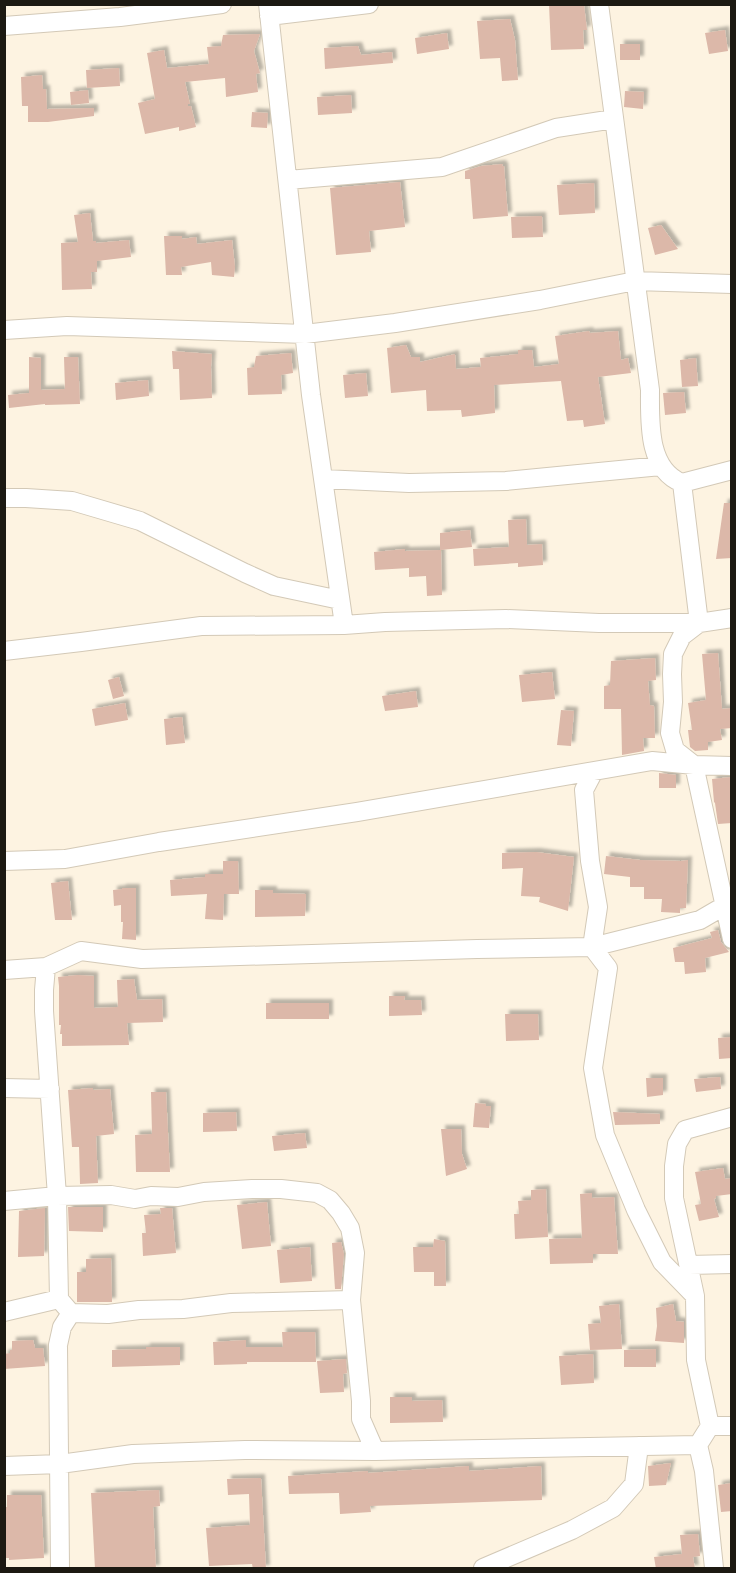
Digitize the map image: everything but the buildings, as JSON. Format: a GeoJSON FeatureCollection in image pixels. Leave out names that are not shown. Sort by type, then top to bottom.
{"type":"FeatureCollection","features":[{"type":"Feature","properties":{"kind":"street"},"geometry":{"type":"LineString","coordinates":[[4,26],[120,17],[222,4]]}},
{"type":"Feature","properties":{"kind":"street"},"geometry":{"type":"LineString","coordinates":[[344,625],[304,334],[268,10],[369,4]]}},
{"type":"Feature","properties":{"kind":"street"},"geometry":{"type":"LineString","coordinates":[[599,4],[650,390],[650,425],[654,449],[662,466],[673,479],[682,483],[732,470]]}},
{"type":"Feature","properties":{"kind":"street"},"geometry":{"type":"LineString","coordinates":[[288,180],[442,168],[556,128],[614,119]]}},
{"type":"Feature","properties":{"kind":"street"},"geometry":{"type":"LineString","coordinates":[[4,330],[67,326],[304,334],[395,323],[540,300],[635,281],[732,284]]}},
{"type":"Feature","properties":{"kind":"street"},"geometry":{"type":"LineString","coordinates":[[323,479],[409,483],[506,481],[662,466]]}},
{"type":"Feature","properties":{"kind":"street"},"geometry":{"type":"LineString","coordinates":[[682,483],[699,623]]}},
{"type":"Feature","properties":{"kind":"street"},"geometry":{"type":"LineString","coordinates":[[4,498],[72,501],[140,521],[274,586],[340,600]]}},
{"type":"Feature","properties":{"kind":"street"},"geometry":{"type":"LineString","coordinates":[[4,651],[201,626],[344,625],[506,619],[599,623],[699,623],[732,618]]}},
{"type":"Feature","properties":{"kind":"street"},"geometry":{"type":"LineString","coordinates":[[699,623],[682,636],[673,654],[673,702],[670,733],[675,750],[694,765],[732,939]]}},
{"type":"Feature","properties":{"kind":"street"},"geometry":{"type":"LineString","coordinates":[[4,861],[65,859],[652,761],[732,766]]}},
{"type":"Feature","properties":{"kind":"street"},"geometry":{"type":"LineString","coordinates":[[594,771],[585,790],[590,861],[598,907],[592,947],[608,968],[593,1068],[605,1135],[636,1210],[662,1262],[695,1296]]}},
{"type":"Feature","properties":{"kind":"street"},"geometry":{"type":"LineString","coordinates":[[4,970],[46,967],[81,951],[142,959],[592,947],[700,920],[724,906]]}},
{"type":"Feature","properties":{"kind":"street"},"geometry":{"type":"LineString","coordinates":[[46,967],[44,1011],[65,1306],[58,1345],[60,1569]]}},
{"type":"Feature","properties":{"kind":"street"},"geometry":{"type":"LineString","coordinates":[[4,1088],[50,1089]]}},
{"type":"Feature","properties":{"kind":"street"},"geometry":{"type":"LineString","coordinates":[[714,1569],[704,1471],[698,1445],[710,1426],[696,1360],[695,1296],[674,1198],[674,1166],[677,1144],[685,1130],[732,1117]]}},
{"type":"Feature","properties":{"kind":"street"},"geometry":{"type":"LineString","coordinates":[[4,1201],[57,1196],[111,1195],[135,1199],[151,1196],[178,1197],[204,1192],[252,1189],[317,1193],[330,1200],[350,1228],[355,1253],[351,1300],[362,1419],[375,1451]]}},
{"type":"Feature","properties":{"kind":"street"},"geometry":{"type":"LineString","coordinates":[[689,1265],[732,1264]]}},
{"type":"Feature","properties":{"kind":"street"},"geometry":{"type":"LineString","coordinates":[[4,1312],[65,1306],[108,1314],[231,1303],[351,1300]]}},
{"type":"Feature","properties":{"kind":"street"},"geometry":{"type":"LineString","coordinates":[[710,1426],[732,1426]]}},
{"type":"Feature","properties":{"kind":"street"},"geometry":{"type":"LineString","coordinates":[[4,1466],[60,1464],[145,1454],[245,1450],[375,1451],[698,1445]]}},
{"type":"Feature","properties":{"kind":"street"},"geometry":{"type":"LineString","coordinates":[[483,1569],[572,1530],[613,1508],[634,1484],[639,1446]]}}]}
